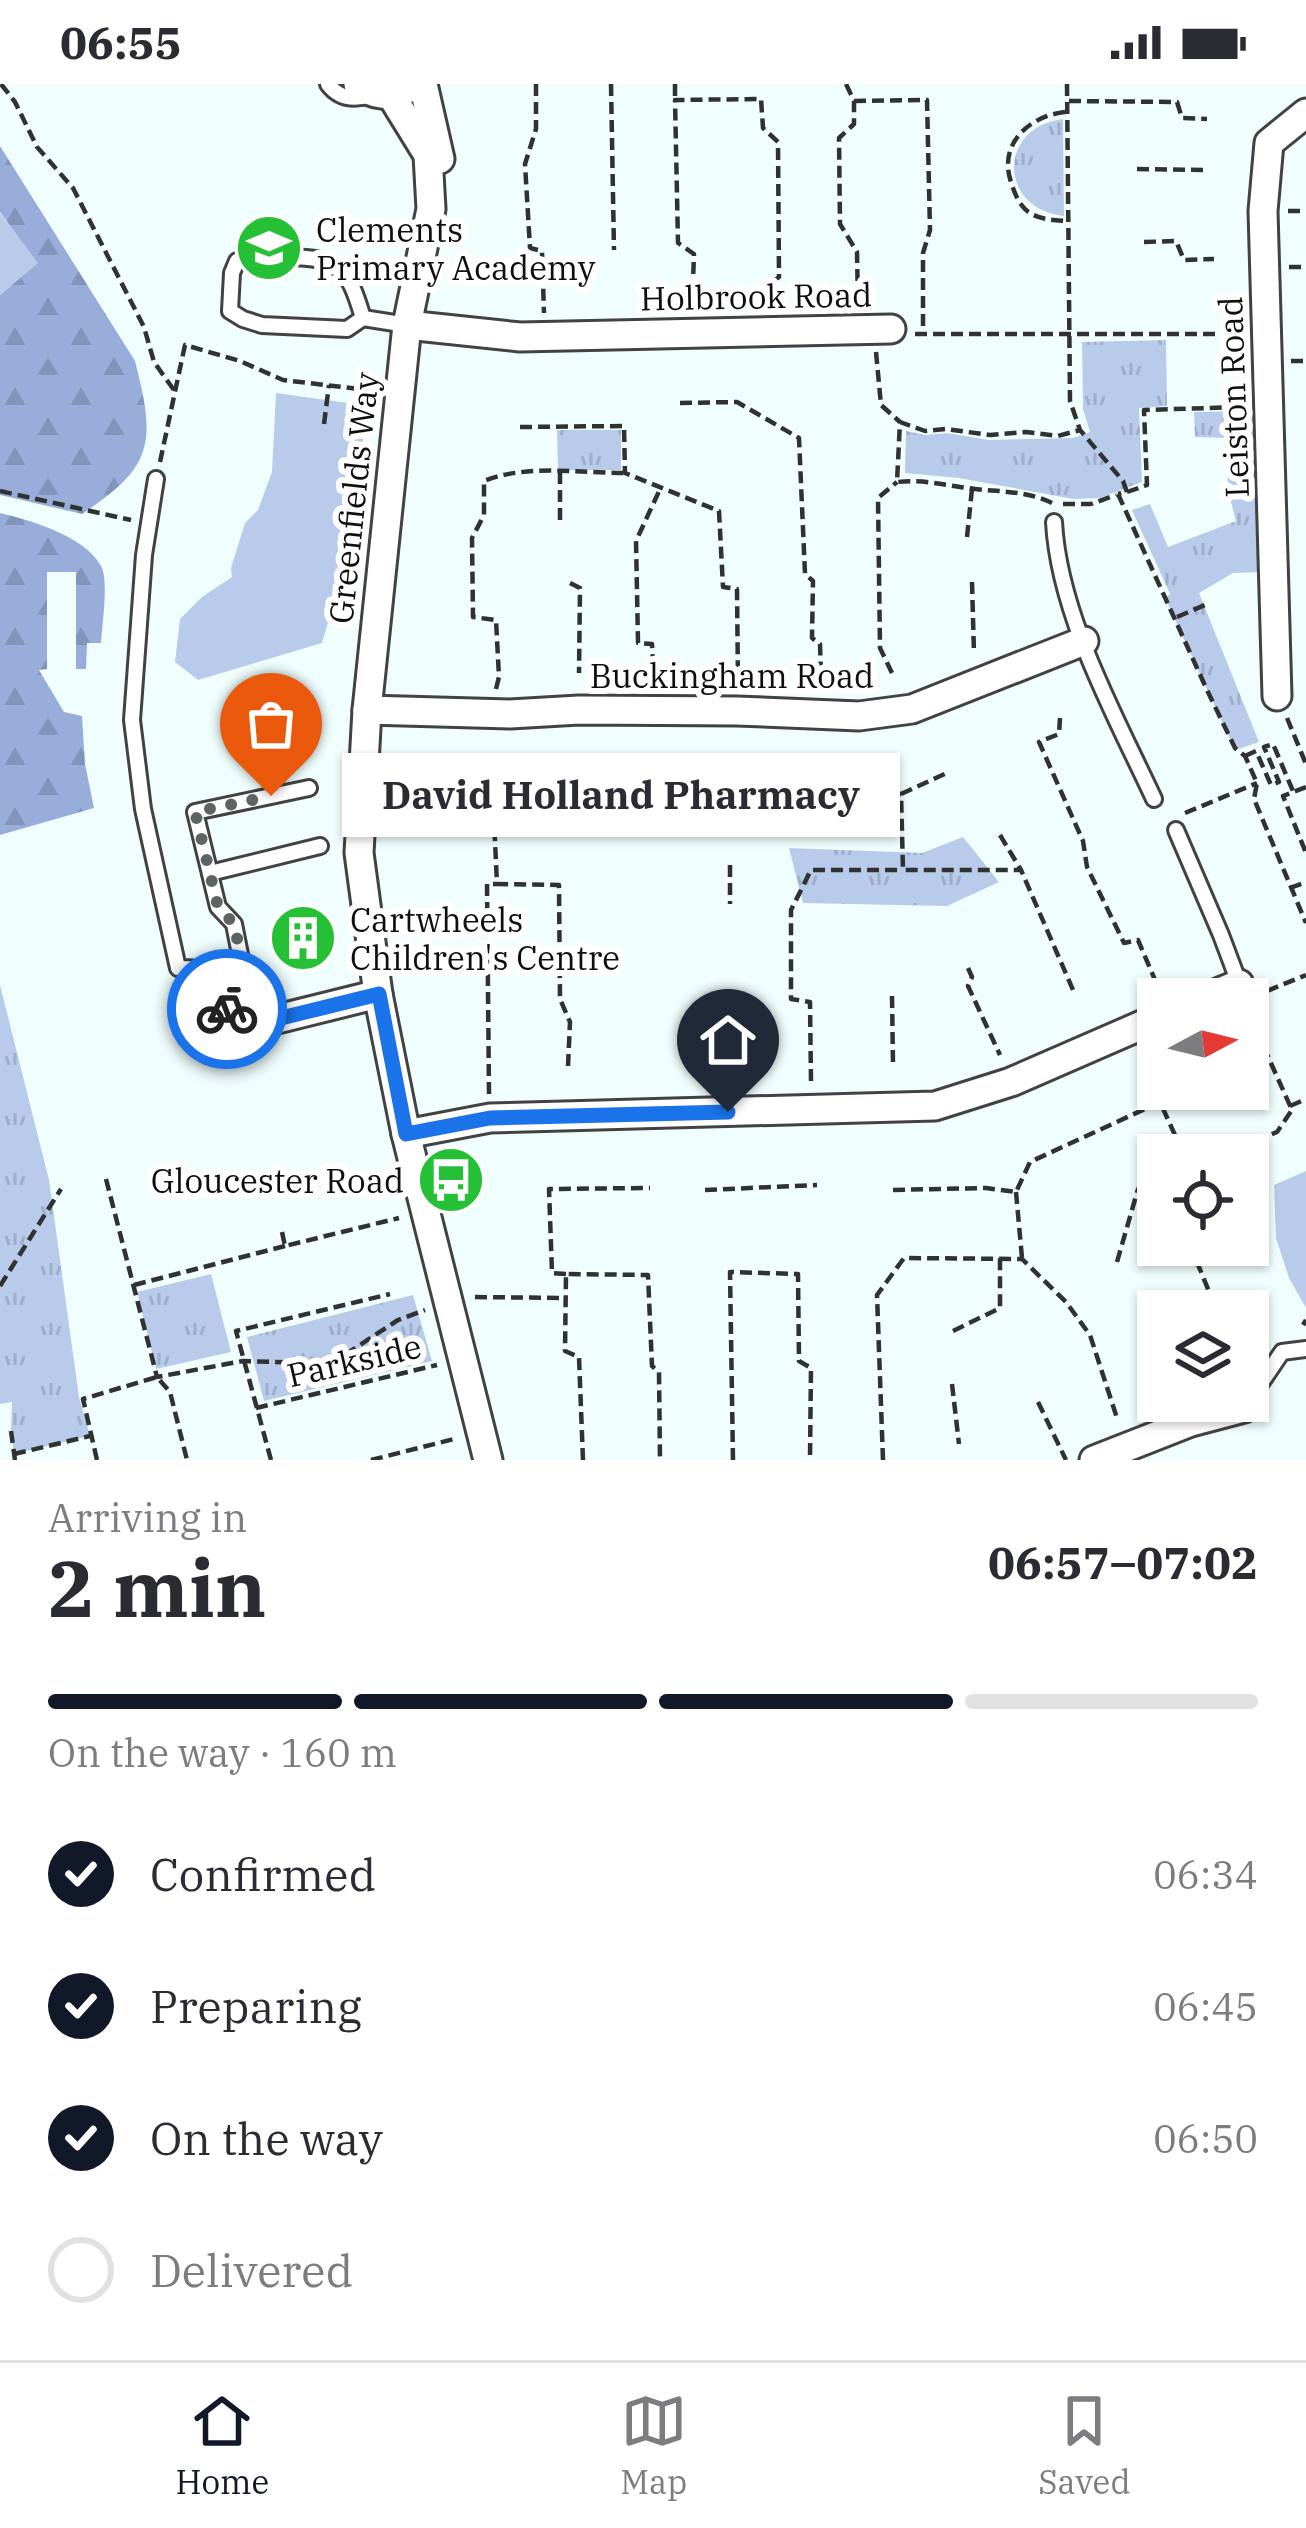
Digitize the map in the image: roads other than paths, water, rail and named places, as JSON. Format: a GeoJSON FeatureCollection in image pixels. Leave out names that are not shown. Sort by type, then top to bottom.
{"type":"FeatureCollection","features":[{"type":"Feature","properties":{"kind":"street","name":"Greenfields Way"},"geometry":{"type":"LineString","coordinates":[[393,88],[428,155],[431,209],[407,326],[367,710],[359,853],[406,1134],[485,1446]]}},
{"type":"Feature","properties":{"kind":"street","name":"Leiston Road"},"geometry":{"type":"LineString","coordinates":[[1277,696],[1263,211],[1269,143],[1306,113]]}},
{"type":"Feature","properties":{"kind":"street","name":"Holbrook Road"},"geometry":{"type":"LineString","coordinates":[[407,326],[520,337],[875,329]]}},
{"type":"Feature","properties":{"kind":"street","name":"Buckingham Road"},"geometry":{"type":"LineString","coordinates":[[367,710],[859,716],[912,709],[1084,640]]}},
{"type":"Feature","properties":{"kind":"street"},"geometry":{"type":"LineString","coordinates":[[224,996],[232,1030],[379,994]]}},
{"type":"Feature","properties":{"kind":"street"},"geometry":{"type":"LineString","coordinates":[[406,1134],[490,1118],[935,1106],[1011,1082],[1137,1027]]}},
{"type":"Feature","properties":{"kind":"street"},"geometry":{"type":"LineString","coordinates":[[1094,1460],[1191,1422]]}},
{"type":"Feature","properties":{"kind":"lane"},"geometry":{"type":"LineString","coordinates":[[328,84],[345,98],[393,88]]}},
{"type":"Feature","properties":{"kind":"lane"},"geometry":{"type":"LineString","coordinates":[[363,318],[345,272],[327,260],[251,256],[237,261],[232,273],[230,311],[242,319],[262,325],[347,329],[363,318],[407,326]]}},
{"type":"Feature","properties":{"kind":"lane"},"geometry":{"type":"LineString","coordinates":[[156,479],[132,720],[143,809],[178,968],[201,968],[215,975],[224,996],[247,985],[234,924],[218,907],[195,812],[309,788]]}},
{"type":"Feature","properties":{"kind":"lane"},"geometry":{"type":"LineString","coordinates":[[1054,522],[1056,553],[1072,614],[1154,799]]}},
{"type":"Feature","properties":{"kind":"lane"},"geometry":{"type":"LineString","coordinates":[[1174,825],[1241,978]]}},
{"type":"Feature","properties":{"kind":"lane"},"geometry":{"type":"LineString","coordinates":[[210,873],[320,845]]}},
{"type":"Feature","properties":{"kind":"lane"},"geometry":{"type":"LineString","coordinates":[[1269,1371],[1282,1352],[1306,1349]]}},
{"type":"Feature","properties":{"kind":"place","name":"Clements Primary Academy"},"geometry":{"type":"Point","coordinates":[269,248]}},
{"type":"Feature","properties":{"kind":"place","name":"David Holland Pharmacy"},"geometry":{"type":"Point","coordinates":[271,796]}},
{"type":"Feature","properties":{"kind":"place","name":"Cartwheels Children's Centre"},"geometry":{"type":"Point","coordinates":[303,938]}},
{"type":"Feature","properties":{"kind":"place","name":"Gloucester Road"},"geometry":{"type":"Point","coordinates":[451,1180]}}]}
